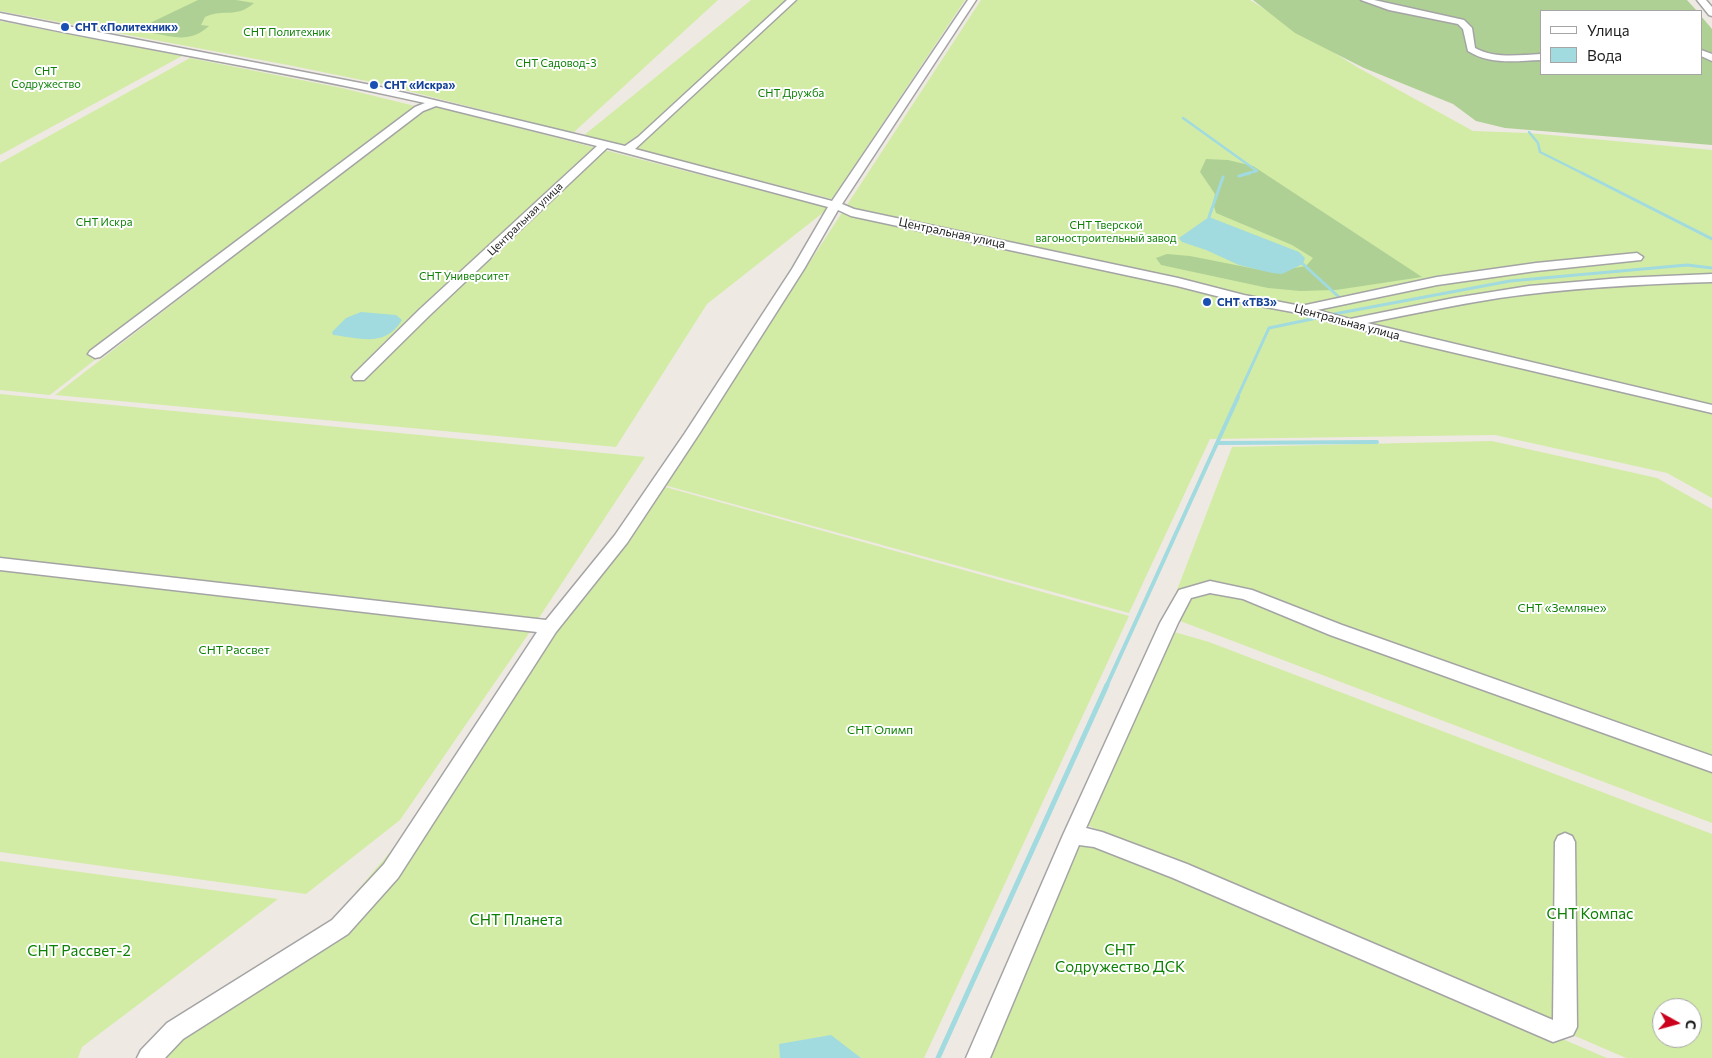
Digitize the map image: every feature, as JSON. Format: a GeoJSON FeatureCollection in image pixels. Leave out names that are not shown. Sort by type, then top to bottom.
{"type":"FeatureCollection","features":[{"type":"Feature","properties":{"kind":"street"},"geometry":{"type":"LineString","coordinates":[[626,151],[642,139],[792,0]]}},
{"type":"Feature","properties":{"kind":"street"},"geometry":{"type":"LineString","coordinates":[[149,1058],[175,1031],[340,927],[391,871],[550,627],[621,539],[670,466],[798,269],[835,205],[972,0]]}},
{"type":"Feature","properties":{"kind":"street"},"geometry":{"type":"LineString","coordinates":[[1365,0],[1389,8],[1461,22],[1467,28],[1471,49],[1476,54],[1508,58],[1540,57]]}},
{"type":"Feature","properties":{"kind":"street"},"geometry":{"type":"LineString","coordinates":[[1701,0],[1712,13]]}},
{"type":"Feature","properties":{"kind":"street"},"geometry":{"type":"LineString","coordinates":[[0,8],[258,56]]}},
{"type":"Feature","properties":{"kind":"street","name":"Центральная улица"},"geometry":{"type":"LineString","coordinates":[[0,16],[92,36],[319,77],[434,103],[835,205],[851,212],[1178,282],[1244,299],[1299,309],[1349,323],[1712,409]]}},
{"type":"Feature","properties":{"kind":"street"},"geometry":{"type":"LineString","coordinates":[[95,354],[178,290],[258,234],[420,109],[434,103]]}},
{"type":"Feature","properties":{"kind":"street","name":"Центральная улица"},"geometry":{"type":"LineString","coordinates":[[359,378],[425,312],[595,153],[605,146]]}},
{"type":"Feature","properties":{"kind":"street"},"geometry":{"type":"LineString","coordinates":[[1299,309],[1437,281],[1536,267],[1637,257]]}},
{"type":"Feature","properties":{"kind":"street"},"geometry":{"type":"LineString","coordinates":[[1349,323],[1469,299],[1532,290],[1654,280],[1712,278]]}},
{"type":"Feature","properties":{"kind":"street"},"geometry":{"type":"LineString","coordinates":[[0,564],[550,627]]}},
{"type":"Feature","properties":{"kind":"street"},"geometry":{"type":"LineString","coordinates":[[978,1058],[1073,834],[1169,623],[1185,594],[1210,587],[1246,594],[1336,630],[1712,764]]}},
{"type":"Feature","properties":{"kind":"street"},"geometry":{"type":"LineString","coordinates":[[1073,834],[1095,838],[1180,871],[1553,1031],[1565,1027],[1565,842]]}},
{"type":"Feature","properties":{"kind":"green space","name":"СНТ Садовод-3"},"geometry":{"type":"Polygon","coordinates":[[[0,0],[718,0],[573,133],[381,84],[0,11],[0,0]]]}},
{"type":"Feature","properties":{"kind":"green space"},"geometry":{"type":"Polygon","coordinates":[[[198,0],[236,0],[254,3],[241,11],[212,14],[205,17],[201,25],[209,26],[189,37],[175,37],[152,33],[148,27],[152,22],[198,0]]]}},
{"type":"Feature","properties":{"kind":"green space","name":"СНТ Дружба"},"geometry":{"type":"Polygon","coordinates":[[[751,0],[965,0],[832,199],[583,136],[751,0]]]}},
{"type":"Feature","properties":{"kind":"green space","name":"СНТ Тверской вагоностроительный завод"},"geometry":{"type":"Polygon","coordinates":[[[981,0],[1250,0],[1357,67],[1473,131],[1529,133],[1712,150],[1712,498],[1667,473],[1495,435],[1210,439],[1129,613],[664,485],[981,0]]]}},
{"type":"Feature","properties":{"kind":"green space"},"geometry":{"type":"Polygon","coordinates":[[[1253,0],[1687,0],[1696,10],[1540,10],[1540,75],[1702,75],[1702,17],[1712,29],[1712,145],[1505,128],[1476,121],[1453,104],[1364,68],[1295,33],[1253,0]]]}},
{"type":"Feature","properties":{"kind":"green space","name":"СНТ Содружество"},"geometry":{"type":"Polygon","coordinates":[[[0,21],[182,56],[0,155],[0,21]]]}},
{"type":"Feature","properties":{"kind":"green space","name":"СНТ Искра"},"geometry":{"type":"Polygon","coordinates":[[[190,58],[342,88],[419,107],[50,395],[0,390],[0,163],[190,58]]]}},
{"type":"Feature","properties":{"kind":"green space","name":"СНТ Университет"},"geometry":{"type":"Polygon","coordinates":[[[430,105],[829,208],[707,304],[616,447],[55,395],[430,105]]]}},
{"type":"Feature","properties":{"kind":"green space"},"geometry":{"type":"Polygon","coordinates":[[[1206,159],[1228,160],[1253,166],[1422,277],[1336,290],[1300,291],[1268,288],[1161,265],[1156,258],[1167,254],[1190,256],[1271,272],[1306,266],[1313,258],[1292,245],[1216,213],[1213,203],[1215,194],[1200,172],[1206,159]]]}},
{"type":"Feature","properties":{"kind":"green space","name":"СНТ Рассвет"},"geometry":{"type":"Polygon","coordinates":[[[0,394],[645,457],[527,636],[400,820],[306,894],[0,852],[0,394]]]}},
{"type":"Feature","properties":{"kind":"green space","name":"СНТ «Земляне»"},"geometry":{"type":"Polygon","coordinates":[[[1492,441],[1657,478],[1712,509],[1712,823],[1167,616],[1232,447],[1492,441]]]}},
{"type":"Feature","properties":{"kind":"green space"},"geometry":{"type":"Polygon","coordinates":[[[651,483],[1129,616],[924,1058],[135,1058],[169,1025],[334,918],[408,831],[651,483]]]}},
{"type":"Feature","properties":{"kind":"green space","name":"СНТ Компас"},"geometry":{"type":"Polygon","coordinates":[[[1157,627],[1209,642],[1712,834],[1712,1058],[1626,1058],[1073,819],[1157,627]]]}},
{"type":"Feature","properties":{"kind":"green space","name":"СНТ Содружество ДСК"},"geometry":{"type":"Polygon","coordinates":[[[1068,828],[1607,1058],[971,1058],[1068,828]]]}},
{"type":"Feature","properties":{"kind":"green space","name":"СНТ Рассвет-2"},"geometry":{"type":"Polygon","coordinates":[[[0,861],[278,899],[82,1047],[78,1058],[0,1058],[0,861]]]}},
{"type":"Feature","properties":{"kind":"water"},"geometry":{"type":"Polygon","coordinates":[[[1209,217],[1299,252],[1305,258],[1303,264],[1282,274],[1272,273],[1239,265],[1206,250],[1182,242],[1179,238],[1209,217]]]}},
{"type":"Feature","properties":{"kind":"water"},"geometry":{"type":"Polygon","coordinates":[[[361,312],[396,315],[402,320],[388,335],[380,338],[362,339],[333,335],[332,332],[346,318],[361,312]]]}},
{"type":"Feature","properties":{"kind":"water"},"geometry":{"type":"Polygon","coordinates":[[[831,1035],[861,1058],[780,1058],[779,1044],[831,1035]]]}},
{"type":"Feature","properties":{"kind":"waterway"},"geometry":{"type":"LineString","coordinates":[[1183,118],[1257,171],[1245,174]]}},
{"type":"Feature","properties":{"kind":"waterway"},"geometry":{"type":"LineString","coordinates":[[1529,132],[1538,143],[1540,152],[1582,173]]}},
{"type":"Feature","properties":{"kind":"waterway"},"geometry":{"type":"LineString","coordinates":[[1239,176],[1250,173]]}},
{"type":"Feature","properties":{"kind":"waterway"},"geometry":{"type":"LineString","coordinates":[[1582,173],[1712,239]]}},
{"type":"Feature","properties":{"kind":"waterway"},"geometry":{"type":"LineString","coordinates":[[1209,217],[1223,177]]}},
{"type":"Feature","properties":{"kind":"waterway"},"geometry":{"type":"LineString","coordinates":[[1303,264],[1340,298]]}},
{"type":"Feature","properties":{"kind":"waterway"},"geometry":{"type":"LineString","coordinates":[[1334,314],[1510,281],[1687,265],[1712,268]]}},
{"type":"Feature","properties":{"kind":"waterway"},"geometry":{"type":"LineString","coordinates":[[1237,398],[1269,328],[1317,318]]}},
{"type":"Feature","properties":{"kind":"waterway"},"geometry":{"type":"LineString","coordinates":[[1217,443],[1238,397]]}},
{"type":"Feature","properties":{"kind":"waterway"},"geometry":{"type":"LineString","coordinates":[[1217,443],[1377,442]]}},
{"type":"Feature","properties":{"kind":"waterway"},"geometry":{"type":"LineString","coordinates":[[1106,687],[1217,443]]}},
{"type":"Feature","properties":{"kind":"waterway"},"geometry":{"type":"LineString","coordinates":[[938,1058],[1107,685]]}},
{"type":"Feature","properties":{"kind":"place","name":"СНТ «Политехник»"},"geometry":{"type":"Point","coordinates":[65,27]}},
{"type":"Feature","properties":{"kind":"place","name":"СНТ «Искра»"},"geometry":{"type":"Point","coordinates":[374,85]}},
{"type":"Feature","properties":{"kind":"place","name":"СНТ «ТВЗ»"},"geometry":{"type":"Point","coordinates":[1207,302]}},
{"type":"Feature","properties":{"kind":"park label","name":"СНТ Политехник"},"geometry":{"type":"Point","coordinates":[287,32]}},
{"type":"Feature","properties":{"kind":"park label","name":"СНТ Олимп"},"geometry":{"type":"Point","coordinates":[880,730]}},
{"type":"Feature","properties":{"kind":"park label","name":"СНТ Планета"},"geometry":{"type":"Point","coordinates":[516,920]}}]}
